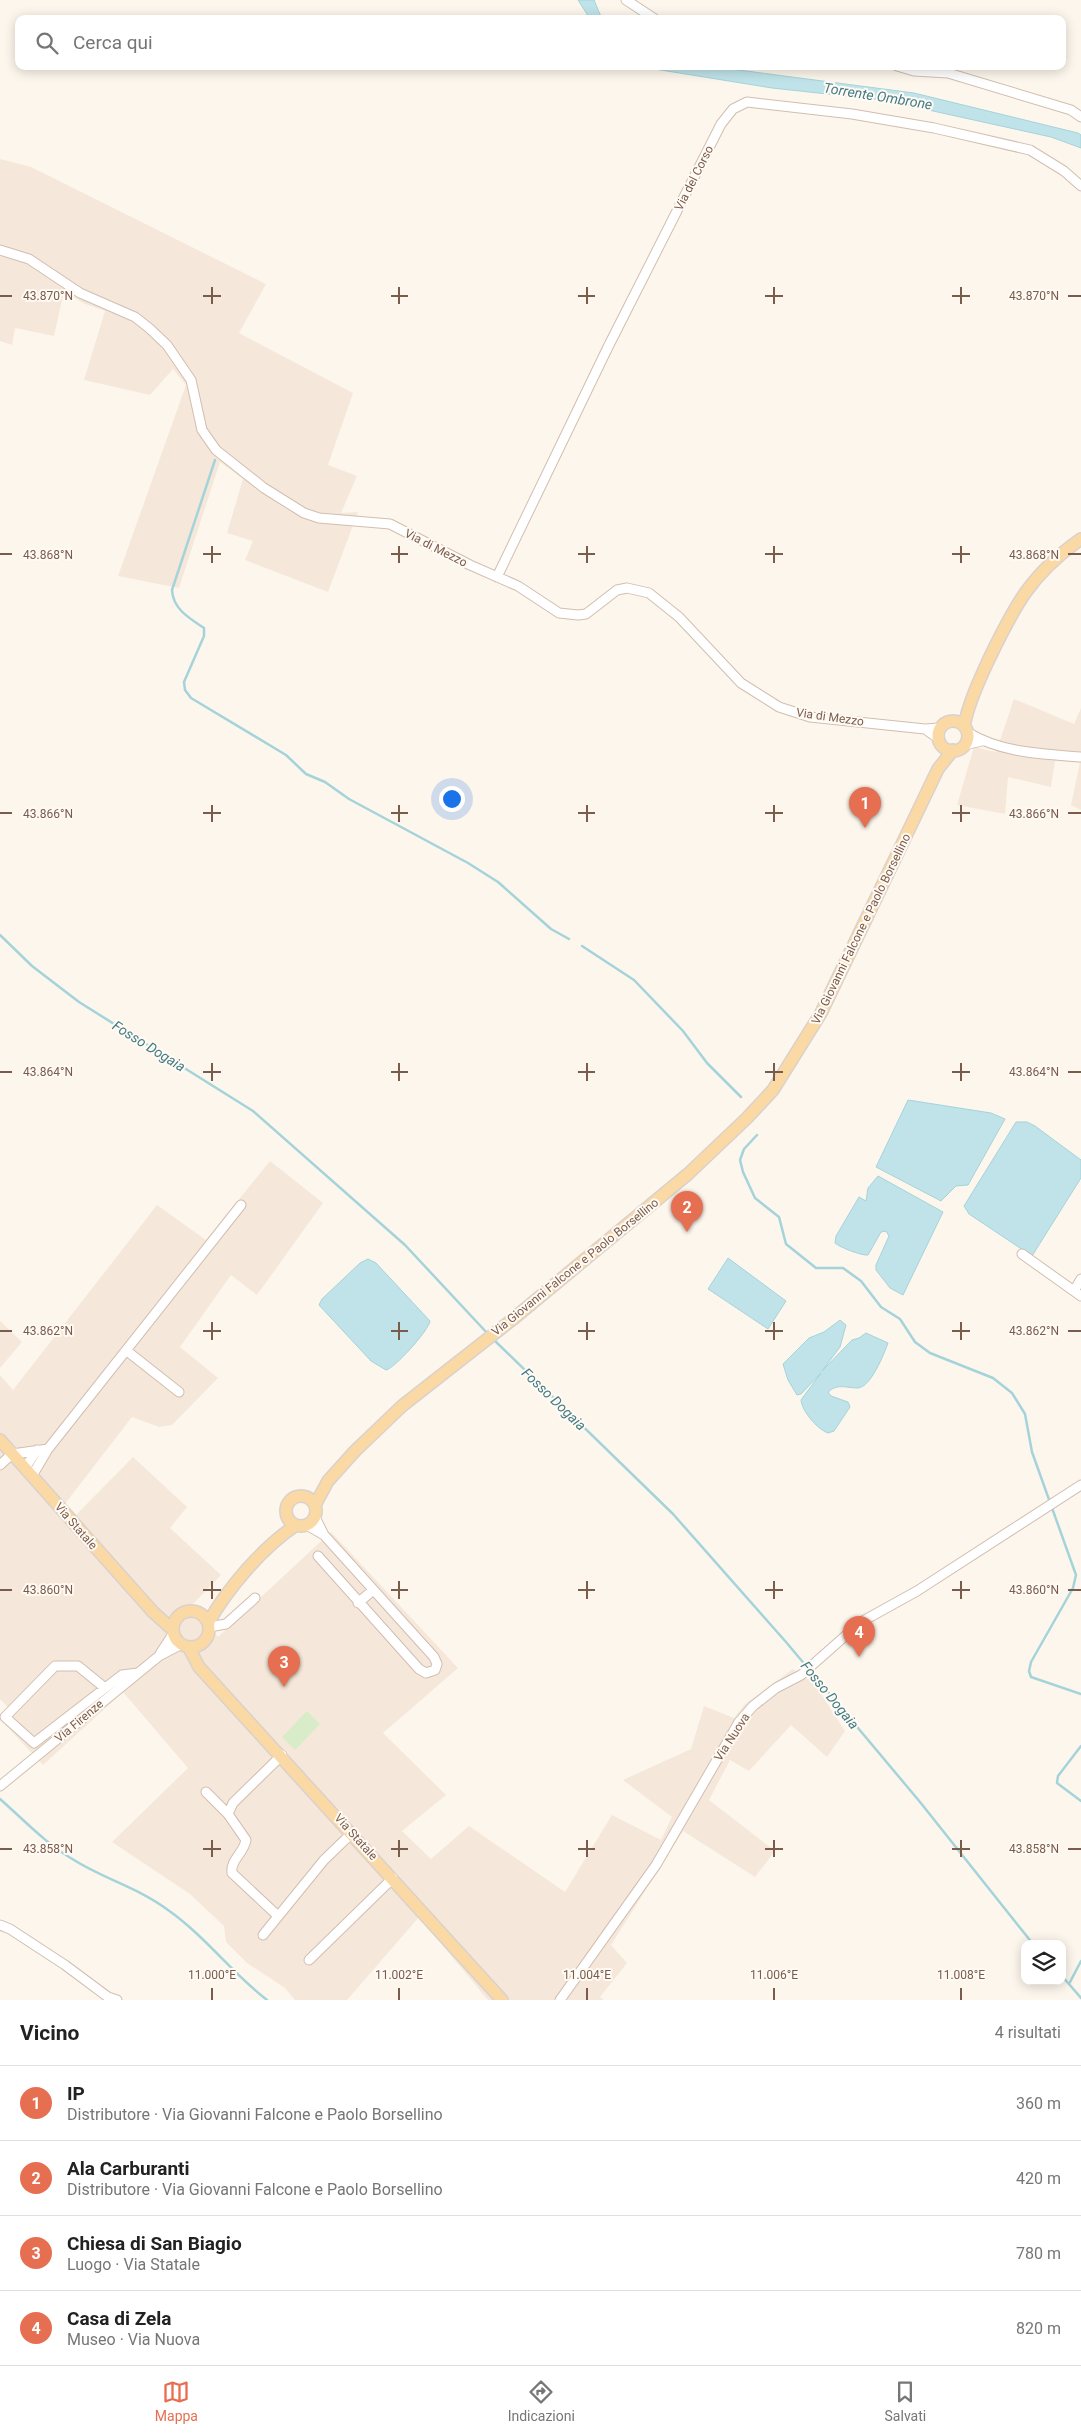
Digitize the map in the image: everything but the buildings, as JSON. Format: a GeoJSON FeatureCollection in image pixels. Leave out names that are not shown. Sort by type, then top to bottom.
{"type":"FeatureCollection","features":[{"type":"Feature","properties":{"kind":"main road"},"geometry":{"type":"LineString","coordinates":[[964,744],[969,703],[1017,602],[1051,562],[1081,539]]}},
{"type":"Feature","properties":{"kind":"main road"},"geometry":{"type":"LineString","coordinates":[[954,750],[940,737],[969,703]]}},
{"type":"Feature","properties":{"kind":"main road"},"geometry":{"type":"LineString","coordinates":[[952,721],[965,729]]}},
{"type":"Feature","properties":{"kind":"main road","name":"Via Giovanni Falcone e Paolo Borsellino"},"geometry":{"type":"LineString","coordinates":[[938,769],[940,737]]}},
{"type":"Feature","properties":{"kind":"main road","name":"Via Giovanni Falcone e Paolo Borsellino"},"geometry":{"type":"LineString","coordinates":[[275,1540],[306,1522],[328,1481],[355,1451],[402,1406],[513,1319],[688,1174],[725,1140],[773,1090],[821,1013],[938,769],[954,750],[964,744]]}},
{"type":"Feature","properties":{"kind":"main road","name":"Via Statale"},"geometry":{"type":"LineString","coordinates":[[0,1440],[173,1632]]}},
{"type":"Feature","properties":{"kind":"main road","name":"Via Giovanni Falcone e Paolo Borsellino"},"geometry":{"type":"LineString","coordinates":[[208,1625],[220,1602],[275,1540],[286,1515],[286,1506],[290,1500],[296,1496],[304,1496],[328,1481]]}},
{"type":"Feature","properties":{"kind":"main road"},"geometry":{"type":"LineString","coordinates":[[304,1496],[315,1504]]}},
{"type":"Feature","properties":{"kind":"main road"},"geometry":{"type":"LineString","coordinates":[[286,1515],[306,1522]]}},
{"type":"Feature","properties":{"kind":"main road","name":"Via Giovanni Falcone e Paolo Borsellino"},"geometry":{"type":"LineString","coordinates":[[198,1613],[220,1602]]}},
{"type":"Feature","properties":{"kind":"main road"},"geometry":{"type":"LineString","coordinates":[[188,1611],[198,1613],[208,1625],[208,1636],[190,1646],[173,1632],[175,1620],[179,1615],[188,1611]]}},
{"type":"Feature","properties":{"kind":"main road"},"geometry":{"type":"LineString","coordinates":[[153,1612],[179,1615]]}},
{"type":"Feature","properties":{"kind":"main road","name":"Via Statale"},"geometry":{"type":"LineString","coordinates":[[190,1646],[200,1667],[502,2000]]}},
{"type":"Feature","properties":{"kind":"street"},"geometry":{"type":"LineString","coordinates":[[626,0],[649,15]]}},
{"type":"Feature","properties":{"kind":"street"},"geometry":{"type":"LineString","coordinates":[[911,70],[948,73],[1071,110],[1081,117]]}},
{"type":"Feature","properties":{"kind":"street","name":"Via del Corso"},"geometry":{"type":"LineString","coordinates":[[497,576],[608,346],[721,124],[733,109],[747,102],[852,114],[934,128],[1030,150],[1064,171],[1081,186]]}},
{"type":"Feature","properties":{"kind":"street","name":"Via di Mezzo"},"geometry":{"type":"LineString","coordinates":[[0,250],[29,259],[80,293],[135,317],[149,328],[167,345],[191,380],[202,430],[216,450],[281,500],[304,513],[319,518],[390,524],[518,586],[559,613],[571,615],[586,614],[617,590],[627,588],[649,594],[679,617],[741,683],[780,707],[810,717],[924,729],[940,737]]}},
{"type":"Feature","properties":{"kind":"street"},"geometry":{"type":"LineString","coordinates":[[965,729],[982,741],[1036,754],[1081,757]]}},
{"type":"Feature","properties":{"kind":"street"},"geometry":{"type":"LineString","coordinates":[[964,744],[982,741]]}},
{"type":"Feature","properties":{"kind":"street"},"geometry":{"type":"LineString","coordinates":[[29,1472],[242,1205]]}},
{"type":"Feature","properties":{"kind":"street"},"geometry":{"type":"LineString","coordinates":[[1022,1254],[1077,1293],[1081,1279]]}},
{"type":"Feature","properties":{"kind":"street"},"geometry":{"type":"LineString","coordinates":[[127,1351],[179,1392]]}},
{"type":"Feature","properties":{"kind":"street"},"geometry":{"type":"LineString","coordinates":[[0,1465],[12,1454],[48,1449]]}},
{"type":"Feature","properties":{"kind":"street"},"geometry":{"type":"LineString","coordinates":[[29,1472],[37,1450]]}},
{"type":"Feature","properties":{"kind":"street","name":"Via Nuova"},"geometry":{"type":"LineString","coordinates":[[560,2000],[656,1865],[739,1722],[753,1706],[776,1688],[800,1675],[861,1622],[917,1591],[1081,1485]]}},
{"type":"Feature","properties":{"kind":"street"},"geometry":{"type":"LineString","coordinates":[[306,1522],[324,1535],[434,1657],[437,1664],[434,1670],[426,1672],[419,1669],[318,1556]]}},
{"type":"Feature","properties":{"kind":"street"},"geometry":{"type":"LineString","coordinates":[[358,1603],[373,1590]]}},
{"type":"Feature","properties":{"kind":"street"},"geometry":{"type":"LineString","coordinates":[[208,1625],[226,1624],[255,1598]]}},
{"type":"Feature","properties":{"kind":"street"},"geometry":{"type":"LineString","coordinates":[[159,1656],[173,1632]]}},
{"type":"Feature","properties":{"kind":"street"},"geometry":{"type":"LineString","coordinates":[[159,1656],[190,1646]]}},
{"type":"Feature","properties":{"kind":"street","name":"Via Firenze"},"geometry":{"type":"LineString","coordinates":[[0,1786],[159,1656]]}},
{"type":"Feature","properties":{"kind":"street"},"geometry":{"type":"LineString","coordinates":[[105,1688],[78,1666],[55,1666],[5,1717],[34,1743],[122,1675],[138,1673]]}},
{"type":"Feature","properties":{"kind":"street"},"geometry":{"type":"LineString","coordinates":[[228,1814],[233,1803],[282,1756]]}},
{"type":"Feature","properties":{"kind":"street"},"geometry":{"type":"LineString","coordinates":[[206,1792],[228,1814],[246,1840],[232,1864],[232,1873],[278,1916]]}},
{"type":"Feature","properties":{"kind":"street"},"geometry":{"type":"LineString","coordinates":[[262,1935],[324,1860],[352,1833]]}},
{"type":"Feature","properties":{"kind":"street"},"geometry":{"type":"LineString","coordinates":[[309,1960],[393,1878]]}},
{"type":"Feature","properties":{"kind":"street"},"geometry":{"type":"LineString","coordinates":[[0,1925],[10,1929],[65,1965],[108,1997],[117,2000]]}},
{"type":"Feature","properties":{"kind":"shaded area"},"geometry":{"type":"Polygon","coordinates":[[[0,159],[31,167],[266,284],[239,333],[353,393],[328,465],[357,476],[341,513],[358,512],[328,592],[245,560],[253,541],[227,533],[243,479],[220,462],[179,588],[118,576],[186,385],[173,369],[150,395],[84,380],[105,311],[83,303],[64,291],[54,336],[15,328],[12,345],[0,341],[0,159]]]}},
{"type":"Feature","properties":{"kind":"shaded area"},"geometry":{"type":"Polygon","coordinates":[[[1014,699],[1074,724],[1081,708],[1081,810],[1071,805],[1080,762],[1055,761],[1051,787],[1008,777],[1005,814],[957,805],[974,747],[996,752],[1014,699]]]}},
{"type":"Feature","properties":{"kind":"shaded area"},"geometry":{"type":"Polygon","coordinates":[[[270,1161],[323,1203],[257,1295],[231,1275],[180,1347],[218,1378],[172,1425],[159,1427],[132,1417],[64,1505],[76,1515],[133,1457],[187,1507],[170,1528],[221,1575],[192,1605],[218,1637],[331,1532],[458,1668],[383,1733],[446,1795],[402,1831],[431,1859],[469,1826],[565,1892],[612,1815],[661,1840],[672,1817],[623,1780],[691,1749],[704,1706],[734,1718],[745,1704],[793,1669],[814,1683],[845,1731],[827,1757],[791,1725],[749,1771],[730,1760],[709,1800],[775,1851],[755,1877],[683,1831],[611,1945],[627,1963],[600,1997],[604,2000],[488,2000],[419,1917],[347,2000],[295,2000],[285,1988],[247,1963],[226,1942],[224,1926],[190,1894],[112,1842],[188,1768],[123,1692],[43,1765],[0,1719],[9,1708],[0,1699],[0,1375],[13,1390],[157,1205],[206,1240],[270,1161]]]}},
{"type":"Feature","properties":{"kind":"shaded area"},"geometry":{"type":"Polygon","coordinates":[[[0,1321],[22,1342],[0,1368],[0,1321]]]}},
{"type":"Feature","properties":{"kind":"green space"},"geometry":{"type":"Polygon","coordinates":[[[307,1711],[320,1724],[295,1750],[282,1737],[307,1711]]]}},
{"type":"Feature","properties":{"kind":"water"},"geometry":{"type":"Polygon","coordinates":[[[578,0],[594,0],[600,15],[587,15],[578,0]]]}},
{"type":"Feature","properties":{"kind":"water","name":"Torrente Ombrone"},"geometry":{"type":"Polygon","coordinates":[[[661,70],[739,70],[914,93],[1078,133],[1081,135],[1081,148],[1051,137],[883,100],[772,88],[661,70]]]}},
{"type":"Feature","properties":{"kind":"water"},"geometry":{"type":"Polygon","coordinates":[[[908,1100],[991,1113],[1005,1119],[968,1185],[956,1186],[941,1201],[876,1167],[908,1100]]]}},
{"type":"Feature","properties":{"kind":"water"},"geometry":{"type":"Polygon","coordinates":[[[1016,1122],[1027,1122],[1035,1126],[1081,1160],[1081,1178],[1032,1256],[969,1214],[964,1206],[1016,1122]]]}},
{"type":"Feature","properties":{"kind":"water"},"geometry":{"type":"Polygon","coordinates":[[[878,1176],[943,1212],[903,1295],[890,1288],[876,1270],[876,1265],[889,1236],[886,1231],[881,1232],[868,1255],[851,1251],[835,1243],[836,1236],[859,1197],[866,1201],[868,1188],[878,1176]]]}},
{"type":"Feature","properties":{"kind":"water"},"geometry":{"type":"Polygon","coordinates":[[[728,1258],[786,1301],[768,1329],[708,1289],[728,1258]]]}},
{"type":"Feature","properties":{"kind":"water"},"geometry":{"type":"Polygon","coordinates":[[[368,1259],[376,1263],[430,1321],[411,1348],[397,1363],[386,1370],[371,1361],[319,1305],[322,1299],[360,1263],[368,1259]]]}},
{"type":"Feature","properties":{"kind":"water"},"geometry":{"type":"Polygon","coordinates":[[[840,1320],[846,1325],[840,1347],[822,1371],[852,1340],[866,1333],[888,1343],[868,1382],[858,1388],[839,1387],[828,1392],[831,1396],[848,1402],[850,1407],[834,1431],[828,1433],[819,1428],[811,1419],[804,1409],[801,1400],[821,1373],[801,1394],[797,1395],[788,1380],[783,1364],[809,1338],[824,1332],[840,1320]]]}},
{"type":"Feature","properties":{"kind":"waterway"},"geometry":{"type":"LineString","coordinates":[[215,460],[172,590],[175,603],[179,608],[204,628],[204,636],[184,682],[185,690],[191,698],[286,755],[306,774],[325,782],[349,799],[468,863],[498,882],[551,929],[569,939]]}},
{"type":"Feature","properties":{"kind":"waterway","name":"Fosso Dogaia"},"geometry":{"type":"LineString","coordinates":[[0,935],[32,966],[79,1002],[253,1111],[405,1245],[488,1334]]}},
{"type":"Feature","properties":{"kind":"waterway"},"geometry":{"type":"LineString","coordinates":[[582,946],[634,980],[683,1031],[707,1063],[741,1097]]}},
{"type":"Feature","properties":{"kind":"waterway"},"geometry":{"type":"LineString","coordinates":[[757,1135],[744,1149],[740,1160],[743,1172],[755,1198],[779,1217],[786,1244],[816,1268],[843,1268],[861,1281],[881,1307],[900,1319],[915,1342],[930,1353],[993,1378],[1012,1393],[1025,1414],[1032,1452],[1076,1575],[1073,1588],[1031,1662],[1029,1671],[1031,1677],[1081,1694]]}},
{"type":"Feature","properties":{"kind":"waterway","name":"Fosso Dogaia"},"geometry":{"type":"LineString","coordinates":[[494,1340],[673,1514],[786,1642],[920,1802],[1030,1940]]}},
{"type":"Feature","properties":{"kind":"waterway"},"geometry":{"type":"LineString","coordinates":[[1081,1746],[1058,1776],[1057,1783],[1081,1801]]}},
{"type":"Feature","properties":{"kind":"waterway"},"geometry":{"type":"LineString","coordinates":[[0,1799],[64,1854],[85,1867],[157,1902],[168,1910],[194,1931],[267,2000]]}},
{"type":"Feature","properties":{"kind":"waterway"},"geometry":{"type":"LineString","coordinates":[[1069,1984],[1081,1961]]}},
{"type":"Feature","properties":{"kind":"waterway","name":"Fosso Dogaia"},"geometry":{"type":"LineString","coordinates":[[1066,1981],[1081,1998]]}},
{"type":"Feature","properties":{"kind":"place","name":"IP"},"geometry":{"type":"Point","coordinates":[865,828]}},
{"type":"Feature","properties":{"kind":"place","name":"Ala Carburanti"},"geometry":{"type":"Point","coordinates":[687,1232]}},
{"type":"Feature","properties":{"kind":"place","name":"Casa di Zela"},"geometry":{"type":"Point","coordinates":[859,1657]}},
{"type":"Feature","properties":{"kind":"place","name":"Chiesa di San Biagio"},"geometry":{"type":"Point","coordinates":[284,1687]}}]}
